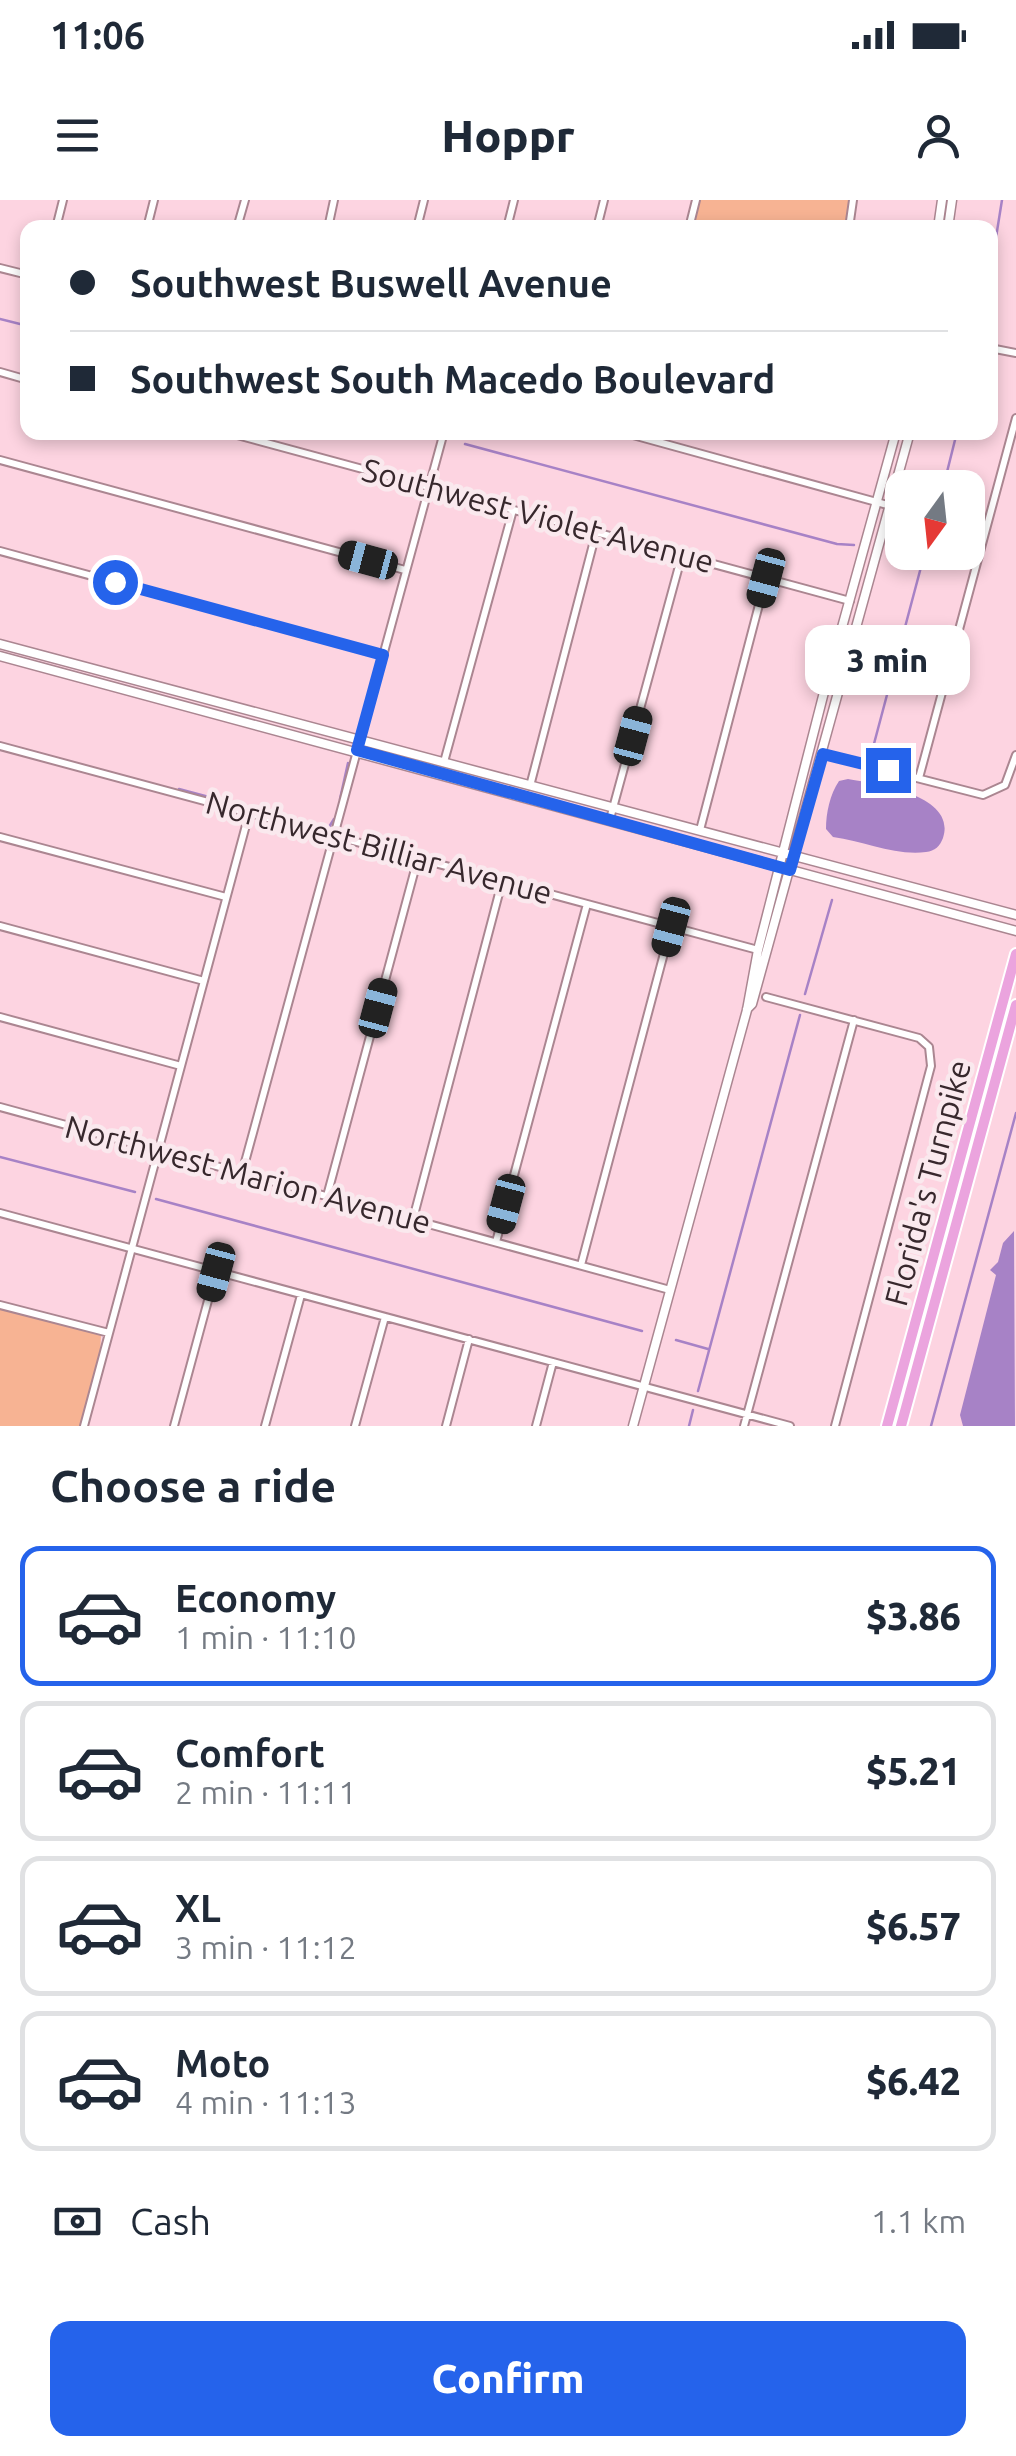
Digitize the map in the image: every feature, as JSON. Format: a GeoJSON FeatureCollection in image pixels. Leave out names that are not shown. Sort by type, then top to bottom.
{"type":"FeatureCollection","features":[{"type":"Feature","properties":{"kind":"highway","name":"Florida's Turnpike"},"geometry":{"type":"LineString","coordinates":[[888,1426],[1016,954]]}},
{"type":"Feature","properties":{"kind":"highway","name":"Florida's Turnpike"},"geometry":{"type":"LineString","coordinates":[[901,1426],[1016,1004]]}},
{"type":"Feature","properties":{"kind":"main road"},"geometry":{"type":"LineString","coordinates":[[633,1426],[747,1010],[779,867],[894,440]]}},
{"type":"Feature","properties":{"kind":"main road"},"geometry":{"type":"LineString","coordinates":[[900,470],[908,440]]}},
{"type":"Feature","properties":{"kind":"main road"},"geometry":{"type":"LineString","coordinates":[[747,1010],[752,1004],[885,528]]}},
{"type":"Feature","properties":{"kind":"main road"},"geometry":{"type":"LineString","coordinates":[[853,644],[847,632],[856,594],[854,586]]}},
{"type":"Feature","properties":{"kind":"main road"},"geometry":{"type":"LineString","coordinates":[[0,644],[1016,915]]}},
{"type":"Feature","properties":{"kind":"main road"},"geometry":{"type":"LineString","coordinates":[[837,646],[844,657],[835,695],[837,703]]}},
{"type":"Feature","properties":{"kind":"main road"},"geometry":{"type":"LineString","coordinates":[[0,656],[1016,931]]}},
{"type":"Feature","properties":{"kind":"street"},"geometry":{"type":"LineString","coordinates":[[919,778],[1016,418]]}},
{"type":"Feature","properties":{"kind":"street","name":"Southwest Violet Avenue"},"geometry":{"type":"LineString","coordinates":[[256,440],[850,601]]}},
{"type":"Feature","properties":{"kind":"street"},"geometry":{"type":"LineString","coordinates":[[242,1173],[442,440]]}},
{"type":"Feature","properties":{"kind":"street"},"geometry":{"type":"LineString","coordinates":[[655,440],[885,505]]}},
{"type":"Feature","properties":{"kind":"street"},"geometry":{"type":"LineString","coordinates":[[0,460],[406,570]]}},
{"type":"Feature","properties":{"kind":"street"},"geometry":{"type":"LineString","coordinates":[[444,762],[513,510]]}},
{"type":"Feature","properties":{"kind":"street"},"geometry":{"type":"LineString","coordinates":[[530,786],[596,533]]}},
{"type":"Feature","properties":{"kind":"street"},"geometry":{"type":"LineString","coordinates":[[0,552],[383,655]]}},
{"type":"Feature","properties":{"kind":"street"},"geometry":{"type":"LineString","coordinates":[[610,819],[682,556]]}},
{"type":"Feature","properties":{"kind":"street"},"geometry":{"type":"LineString","coordinates":[[700,830],[766,578]]}},
{"type":"Feature","properties":{"kind":"street","name":"Northwest Billiar Avenue"},"geometry":{"type":"LineString","coordinates":[[0,746],[758,950]]}},
{"type":"Feature","properties":{"kind":"street"},"geometry":{"type":"LineString","coordinates":[[823,754],[983,794],[1005,786],[1016,755]]}},
{"type":"Feature","properties":{"kind":"street"},"geometry":{"type":"LineString","coordinates":[[84,1426],[249,814]]}},
{"type":"Feature","properties":{"kind":"street"},"geometry":{"type":"LineString","coordinates":[[0,836],[226,897]]}},
{"type":"Feature","properties":{"kind":"street"},"geometry":{"type":"LineString","coordinates":[[327,1196],[418,858]]}},
{"type":"Feature","properties":{"kind":"street"},"geometry":{"type":"LineString","coordinates":[[413,1219],[502,882]]}},
{"type":"Feature","properties":{"kind":"street"},"geometry":{"type":"LineString","coordinates":[[496,1242],[587,904]]}},
{"type":"Feature","properties":{"kind":"street"},"geometry":{"type":"LineString","coordinates":[[0,926],[204,981]]}},
{"type":"Feature","properties":{"kind":"street"},"geometry":{"type":"LineString","coordinates":[[581,1265],[671,927]]}},
{"type":"Feature","properties":{"kind":"street"},"geometry":{"type":"LineString","coordinates":[[766,997],[919,1038],[930,1047],[931,1066],[834,1426]]}},
{"type":"Feature","properties":{"kind":"street"},"geometry":{"type":"LineString","coordinates":[[0,1017],[181,1066]]}},
{"type":"Feature","properties":{"kind":"street"},"geometry":{"type":"LineString","coordinates":[[744,1426],[854,1020]]}},
{"type":"Feature","properties":{"kind":"street","name":"Northwest Marion Avenue"},"geometry":{"type":"LineString","coordinates":[[0,1107],[670,1290]]}},
{"type":"Feature","properties":{"kind":"street"},"geometry":{"type":"LineString","coordinates":[[0,1213],[790,1426]]}},
{"type":"Feature","properties":{"kind":"street"},"geometry":{"type":"LineString","coordinates":[[174,1426],[216,1272]]}},
{"type":"Feature","properties":{"kind":"street"},"geometry":{"type":"LineString","coordinates":[[265,1426],[301,1294]]}},
{"type":"Feature","properties":{"kind":"street"},"geometry":{"type":"LineString","coordinates":[[0,1304],[109,1332]]}},
{"type":"Feature","properties":{"kind":"street"},"geometry":{"type":"LineString","coordinates":[[355,1426],[385,1316]]}},
{"type":"Feature","properties":{"kind":"street"},"geometry":{"type":"LineString","coordinates":[[446,1426],[469,1339]]}},
{"type":"Feature","properties":{"kind":"street"},"geometry":{"type":"LineString","coordinates":[[536,1426],[553,1362]]}},
{"type":"Feature","properties":{"kind":"shaded area"},"geometry":{"type":"Polygon","coordinates":[[[700,200],[850,200],[847,220],[694,220],[700,200]]]}},
{"type":"Feature","properties":{"kind":"shaded area"},"geometry":{"type":"Polygon","coordinates":[[[848,779],[912,794],[927,802],[944,823],[943,838],[937,848],[914,853],[833,837],[826,829],[829,804],[839,781],[848,779]]]}},
{"type":"Feature","properties":{"kind":"shaded area"},"geometry":{"type":"Polygon","coordinates":[[[1014,1231],[1015,1426],[963,1426],[960,1415],[996,1275],[990,1270],[998,1262],[1003,1243],[1014,1231]]]}},
{"type":"Feature","properties":{"kind":"shaded area"},"geometry":{"type":"Polygon","coordinates":[[[0,1307],[101,1334],[100,1357],[81,1426],[0,1426],[0,1307]]]}},
{"type":"Feature","properties":{"kind":"waterway"},"geometry":{"type":"LineString","coordinates":[[998,225],[1002,200]]}},
{"type":"Feature","properties":{"kind":"waterway"},"geometry":{"type":"LineString","coordinates":[[0,319],[20,324]]}},
{"type":"Feature","properties":{"kind":"waterway"},"geometry":{"type":"LineString","coordinates":[[948,470],[955,440]]}},
{"type":"Feature","properties":{"kind":"waterway"},"geometry":{"type":"LineString","coordinates":[[465,444],[837,544],[854,545]]}},
{"type":"Feature","properties":{"kind":"waterway"},"geometry":{"type":"LineString","coordinates":[[871,755],[920,570]]}},
{"type":"Feature","properties":{"kind":"waterway"},"geometry":{"type":"LineString","coordinates":[[340,799],[348,763]]}},
{"type":"Feature","properties":{"kind":"waterway"},"geometry":{"type":"LineString","coordinates":[[179,789],[322,827],[329,827],[334,819]]}},
{"type":"Feature","properties":{"kind":"waterway"},"geometry":{"type":"LineString","coordinates":[[805,994],[832,900]]}},
{"type":"Feature","properties":{"kind":"waterway"},"geometry":{"type":"LineString","coordinates":[[698,1391],[800,1015]]}},
{"type":"Feature","properties":{"kind":"waterway"},"geometry":{"type":"LineString","coordinates":[[931,1426],[1016,1113]]}},
{"type":"Feature","properties":{"kind":"waterway"},"geometry":{"type":"LineString","coordinates":[[0,1157],[135,1192]]}},
{"type":"Feature","properties":{"kind":"waterway"},"geometry":{"type":"LineString","coordinates":[[156,1199],[642,1331]]}},
{"type":"Feature","properties":{"kind":"waterway"},"geometry":{"type":"LineString","coordinates":[[676,1340],[708,1349]]}},
{"type":"Feature","properties":{"kind":"waterway"},"geometry":{"type":"LineString","coordinates":[[689,1426],[693,1410]]}},
{"type":"Feature","properties":{"kind":"route"},"geometry":{"type":"LineString","coordinates":[[115,582],[383,655],[357,750],[790,870],[823,754],[888,770]]}}]}
